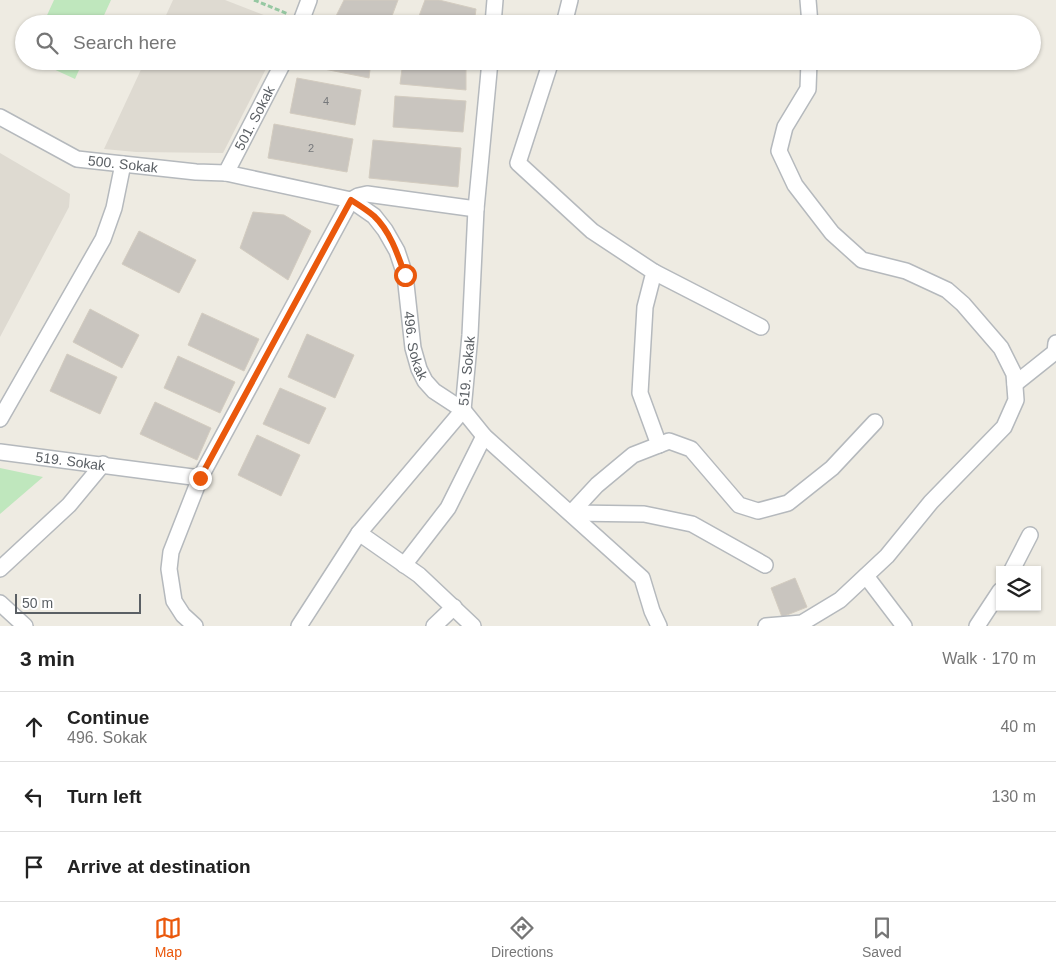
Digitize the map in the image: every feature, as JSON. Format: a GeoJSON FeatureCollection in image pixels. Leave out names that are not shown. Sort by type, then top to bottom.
{"type":"FeatureCollection","features":[{"type":"Feature","properties":{"kind":"street"},"geometry":{"type":"LineString","coordinates":[[303,15],[309,0]]}},
{"type":"Feature","properties":{"kind":"street"},"geometry":{"type":"LineString","coordinates":[[494,15],[496,0]]}},
{"type":"Feature","properties":{"kind":"street"},"geometry":{"type":"LineString","coordinates":[[566,15],[570,0]]}},
{"type":"Feature","properties":{"kind":"street"},"geometry":{"type":"LineString","coordinates":[[808,0],[809,15]]}},
{"type":"Feature","properties":{"kind":"street","name":"501. Sokak"},"geometry":{"type":"LineString","coordinates":[[226,173],[279,70]]}},
{"type":"Feature","properties":{"kind":"street","name":"519. Sokak"},"geometry":{"type":"LineString","coordinates":[[299,626],[359,533],[463,410],[470,334],[476,209],[489,70]]}},
{"type":"Feature","properties":{"kind":"street"},"geometry":{"type":"LineString","coordinates":[[549,70],[518,163],[592,231],[654,272],[761,327]]}},
{"type":"Feature","properties":{"kind":"street"},"geometry":{"type":"LineString","coordinates":[[766,626],[802,622],[840,600],[887,556],[931,502],[1004,427],[1016,400],[1014,374],[1001,348],[962,304],[947,290],[906,271],[862,260],[832,234],[795,186],[779,151],[785,127],[808,90],[809,70]]}},
{"type":"Feature","properties":{"kind":"street","name":"500. Sokak"},"geometry":{"type":"LineString","coordinates":[[0,117],[78,159],[196,172],[226,173]]}},
{"type":"Feature","properties":{"kind":"street"},"geometry":{"type":"LineString","coordinates":[[0,419],[102,239],[114,208],[123,164]]}},
{"type":"Feature","properties":{"kind":"street","name":"496. Sokak"},"geometry":{"type":"LineString","coordinates":[[226,173],[351,200],[374,216],[397,250],[405,275],[413,348],[419,369],[434,392],[463,410],[484,436],[642,578],[652,611],[659,626]]}},
{"type":"Feature","properties":{"kind":"street"},"geometry":{"type":"LineString","coordinates":[[195,626],[183,615],[174,601],[169,570],[171,552],[200,478],[351,200],[367,194],[476,209]]}},
{"type":"Feature","properties":{"kind":"street"},"geometry":{"type":"LineString","coordinates":[[654,272],[646,307],[640,393],[659,445]]}},
{"type":"Feature","properties":{"kind":"street"},"geometry":{"type":"LineString","coordinates":[[1015,384],[1055,352],[1056,343]]}},
{"type":"Feature","properties":{"kind":"street"},"geometry":{"type":"LineString","coordinates":[[570,513],[597,485],[634,455],[669,441],[691,449],[739,505],[758,511],[788,503],[832,468],[875,422]]}},
{"type":"Feature","properties":{"kind":"street"},"geometry":{"type":"LineString","coordinates":[[404,565],[448,508],[484,436]]}},
{"type":"Feature","properties":{"kind":"street","name":"519. Sokak"},"geometry":{"type":"LineString","coordinates":[[0,452],[200,478]]}},
{"type":"Feature","properties":{"kind":"street"},"geometry":{"type":"LineString","coordinates":[[0,570],[69,505],[103,464]]}},
{"type":"Feature","properties":{"kind":"street"},"geometry":{"type":"LineString","coordinates":[[570,513],[644,514],[692,524],[766,565]]}},
{"type":"Feature","properties":{"kind":"street"},"geometry":{"type":"LineString","coordinates":[[359,533],[419,575],[472,626]]}},
{"type":"Feature","properties":{"kind":"street"},"geometry":{"type":"LineString","coordinates":[[1014,566],[1030,535]]}},
{"type":"Feature","properties":{"kind":"street"},"geometry":{"type":"LineString","coordinates":[[866,576],[904,626]]}},
{"type":"Feature","properties":{"kind":"street"},"geometry":{"type":"LineString","coordinates":[[977,626],[996,597]]}},
{"type":"Feature","properties":{"kind":"street"},"geometry":{"type":"LineString","coordinates":[[0,603],[25,626]]}},
{"type":"Feature","properties":{"kind":"street"},"geometry":{"type":"LineString","coordinates":[[434,626],[454,608]]}},
{"type":"Feature","properties":{"kind":"path"},"geometry":{"type":"LineString","coordinates":[[254,0],[285,15]]}},
{"type":"Feature","properties":{"kind":"shaded area"},"geometry":{"type":"Polygon","coordinates":[[[173,0],[225,0],[264,15],[166,15],[173,0]]]}},
{"type":"Feature","properties":{"kind":"shaded area"},"geometry":{"type":"Polygon","coordinates":[[[141,70],[265,70],[223,153],[136,152],[104,149],[141,70]]]}},
{"type":"Feature","properties":{"kind":"shaded area"},"geometry":{"type":"Polygon","coordinates":[[[0,153],[70,194],[69,207],[0,337],[0,153]]]}},
{"type":"Feature","properties":{"kind":"green space"},"geometry":{"type":"Polygon","coordinates":[[[54,0],[111,0],[104,15],[47,15],[54,0]]]}},
{"type":"Feature","properties":{"kind":"green space"},"geometry":{"type":"Polygon","coordinates":[[[56,70],[79,70],[75,79],[56,70]]]}},
{"type":"Feature","properties":{"kind":"green space"},"geometry":{"type":"Polygon","coordinates":[[[0,468],[43,477],[0,514],[0,468]]]}},
{"type":"Feature","properties":{"kind":"building"},"geometry":{"type":"Polygon","coordinates":[[[344,0],[398,0],[392,15],[336,15],[344,0]]]}},
{"type":"Feature","properties":{"kind":"building"},"geometry":{"type":"Polygon","coordinates":[[[425,0],[439,0],[476,9],[475,15],[419,15],[425,0]]]}},
{"type":"Feature","properties":{"kind":"building"},"geometry":{"type":"Polygon","coordinates":[[[329,70],[370,70],[369,78],[329,70]]]}},
{"type":"Feature","properties":{"kind":"building"},"geometry":{"type":"Polygon","coordinates":[[[402,70],[466,70],[466,90],[400,84],[402,70]]]}},
{"type":"Feature","properties":{"kind":"building"},"geometry":{"type":"Polygon","coordinates":[[[297,78],[361,90],[355,125],[290,113],[297,78]]]}},
{"type":"Feature","properties":{"kind":"building"},"geometry":{"type":"Polygon","coordinates":[[[395,96],[466,101],[463,132],[393,127],[395,96]]]}},
{"type":"Feature","properties":{"kind":"building"},"geometry":{"type":"Polygon","coordinates":[[[274,124],[353,139],[347,172],[268,158],[274,124]]]}},
{"type":"Feature","properties":{"kind":"building"},"geometry":{"type":"Polygon","coordinates":[[[373,140],[461,148],[458,187],[369,178],[373,140]]]}},
{"type":"Feature","properties":{"kind":"building"},"geometry":{"type":"Polygon","coordinates":[[[253,212],[284,215],[311,231],[288,280],[240,248],[253,212]]]}},
{"type":"Feature","properties":{"kind":"building"},"geometry":{"type":"Polygon","coordinates":[[[139,231],[196,260],[179,293],[122,264],[139,231]]]}},
{"type":"Feature","properties":{"kind":"building"},"geometry":{"type":"Polygon","coordinates":[[[90,309],[139,335],[122,368],[73,342],[90,309]]]}},
{"type":"Feature","properties":{"kind":"building"},"geometry":{"type":"Polygon","coordinates":[[[202,313],[259,339],[244,371],[188,345],[202,313]]]}},
{"type":"Feature","properties":{"kind":"building"},"geometry":{"type":"Polygon","coordinates":[[[307,334],[354,355],[335,398],[288,377],[307,334]]]}},
{"type":"Feature","properties":{"kind":"building"},"geometry":{"type":"Polygon","coordinates":[[[67,354],[117,377],[100,414],[50,391],[67,354]]]}},
{"type":"Feature","properties":{"kind":"building"},"geometry":{"type":"Polygon","coordinates":[[[178,356],[235,382],[220,413],[164,388],[178,356]]]}},
{"type":"Feature","properties":{"kind":"building"},"geometry":{"type":"Polygon","coordinates":[[[280,388],[326,408],[309,444],[263,424],[280,388]]]}},
{"type":"Feature","properties":{"kind":"building"},"geometry":{"type":"Polygon","coordinates":[[[155,402],[211,428],[197,460],[140,434],[155,402]]]}},
{"type":"Feature","properties":{"kind":"building"},"geometry":{"type":"Polygon","coordinates":[[[257,435],[300,455],[281,496],[238,475],[257,435]]]}},
{"type":"Feature","properties":{"kind":"building"},"geometry":{"type":"Polygon","coordinates":[[[795,578],[807,607],[782,617],[771,588],[795,578]]]}},
{"type":"Feature","properties":{"kind":"route"},"geometry":{"type":"LineString","coordinates":[[200,478],[351,200],[374,216],[385,230],[397,250],[405,275]]}}]}
